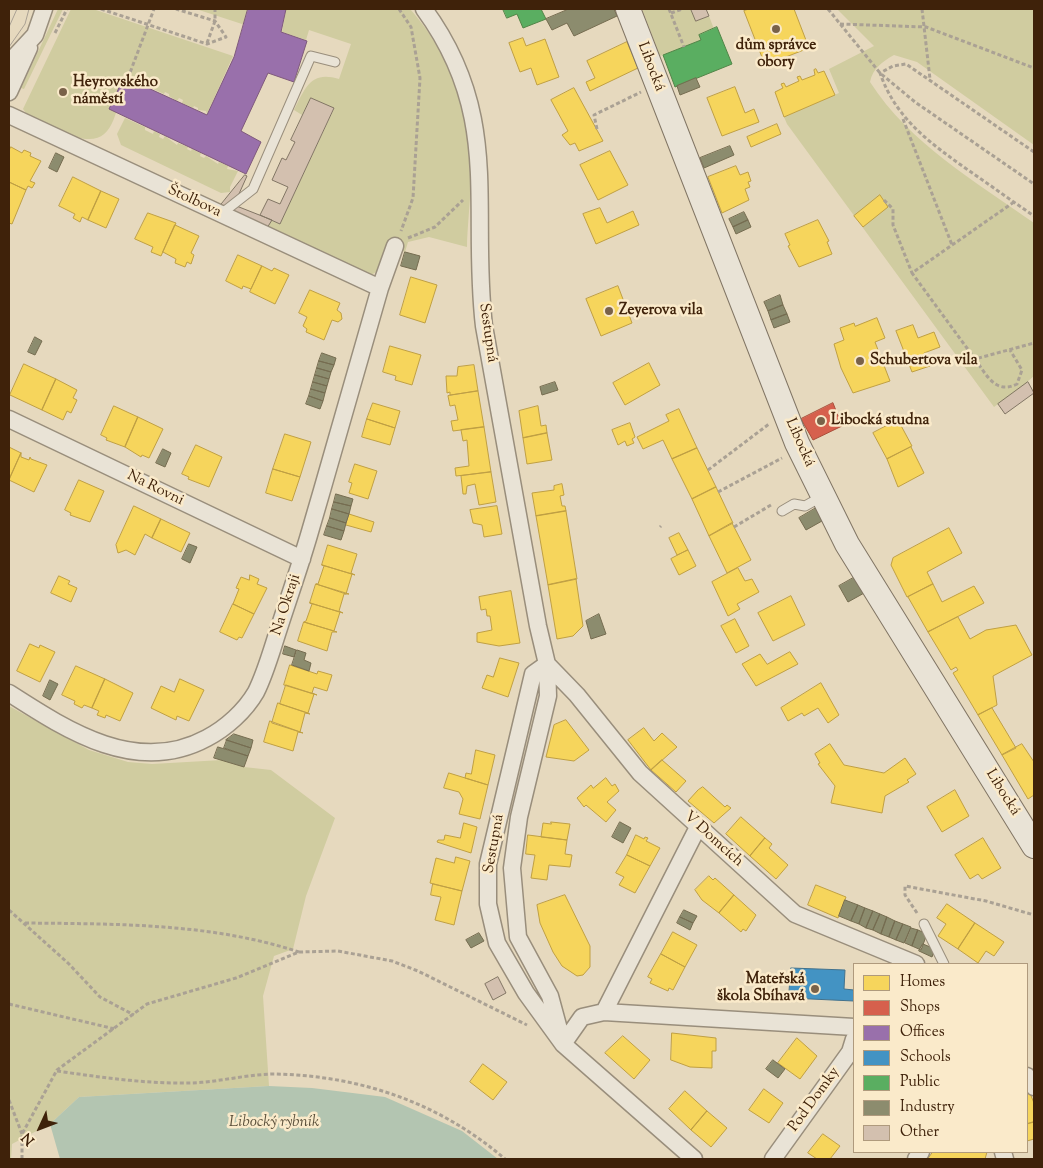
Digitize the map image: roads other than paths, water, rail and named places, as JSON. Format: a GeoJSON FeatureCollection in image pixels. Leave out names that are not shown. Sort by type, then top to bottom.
{"type":"FeatureCollection","features":[{"type":"Feature","properties":{"kind":"street"},"geometry":{"type":"LineString","coordinates":[[9,92],[35,35],[44,9]]}},
{"type":"Feature","properties":{"kind":"street","name":"Sestupná"},"geometry":{"type":"LineString","coordinates":[[424,9],[446,42],[465,85],[478,142],[482,194],[481,301],[484,326],[547,664],[548,696],[519,817],[512,868],[518,937],[550,996],[563,1044]]}},
{"type":"Feature","properties":{"kind":"street","name":"Libocká"},"geometry":{"type":"LineString","coordinates":[[628,9],[797,444],[847,544],[1034,846]]}},
{"type":"Feature","properties":{"kind":"street"},"geometry":{"type":"LineString","coordinates":[[9,63],[25,48],[35,35]]}},
{"type":"Feature","properties":{"kind":"street","name":"Štolbova"},"geometry":{"type":"LineString","coordinates":[[9,116],[380,288]]}},
{"type":"Feature","properties":{"kind":"street","name":"Na Okraji"},"geometry":{"type":"LineString","coordinates":[[9,693],[68,730],[92,741],[127,752],[163,752],[201,742],[229,723],[255,693],[268,662],[302,559],[380,288],[395,246]]}},
{"type":"Feature","properties":{"kind":"street","name":"Na Rovni"},"geometry":{"type":"LineString","coordinates":[[9,419],[302,559]]}},
{"type":"Feature","properties":{"kind":"street","name":"Sestupná"},"geometry":{"type":"LineString","coordinates":[[547,664],[533,674],[488,864],[488,904],[497,943],[526,993],[563,1044],[694,1159]]}},
{"type":"Feature","properties":{"kind":"street","name":"V Domcích"},"geometry":{"type":"LineString","coordinates":[[547,664],[577,695],[640,773],[795,914],[914,963]]}},
{"type":"Feature","properties":{"kind":"street"},"geometry":{"type":"LineString","coordinates":[[604,1012],[698,827]]}},
{"type":"Feature","properties":{"kind":"street"},"geometry":{"type":"LineString","coordinates":[[563,1044],[582,1018],[604,1012],[853,1027]]}},
{"type":"Feature","properties":{"kind":"street","name":"Pod Domky"},"geometry":{"type":"LineString","coordinates":[[773,1159],[850,1052],[853,1042]]}},
{"type":"Feature","properties":{"kind":"lane"},"geometry":{"type":"LineString","coordinates":[[221,214],[253,189],[311,56],[334,62]]}},
{"type":"Feature","properties":{"kind":"lane"},"geometry":{"type":"LineString","coordinates":[[782,511],[794,504],[805,506],[824,496]]}},
{"type":"Feature","properties":{"kind":"lane"},"geometry":{"type":"LineString","coordinates":[[924,924],[944,963]]}},
{"type":"Feature","properties":{"kind":"water","name":"Libocký rybník"},"geometry":{"type":"Polygon","coordinates":[[[269,1086],[312,1088],[385,1097],[462,1131],[498,1159],[60,1159],[50,1124],[79,1097],[269,1086]]]}},
{"type":"Feature","properties":{"kind":"tram line"},"geometry":{"type":"LineString","coordinates":[[9,27],[17,9]]}},
{"type":"Feature","properties":{"kind":"tram line"},"geometry":{"type":"LineString","coordinates":[[9,47],[25,24],[29,9]]}},
{"type":"Feature","properties":{"kind":"place","name":"dům správce obory"},"geometry":{"type":"Point","coordinates":[776,29]}},
{"type":"Feature","properties":{"kind":"place","name":"Heyrovského náměstí"},"geometry":{"type":"Point","coordinates":[63,92]}},
{"type":"Feature","properties":{"kind":"place","name":"Zeyerova vila"},"geometry":{"type":"Point","coordinates":[609,311]}},
{"type":"Feature","properties":{"kind":"place","name":"Schubertova vila"},"geometry":{"type":"Point","coordinates":[860,361]}},
{"type":"Feature","properties":{"kind":"place","name":"Libocká studna"},"geometry":{"type":"Point","coordinates":[821,421]}},
{"type":"Feature","properties":{"kind":"place","name":"Mateřská škola Sbíhavá"},"geometry":{"type":"Point","coordinates":[815,989]}}]}
